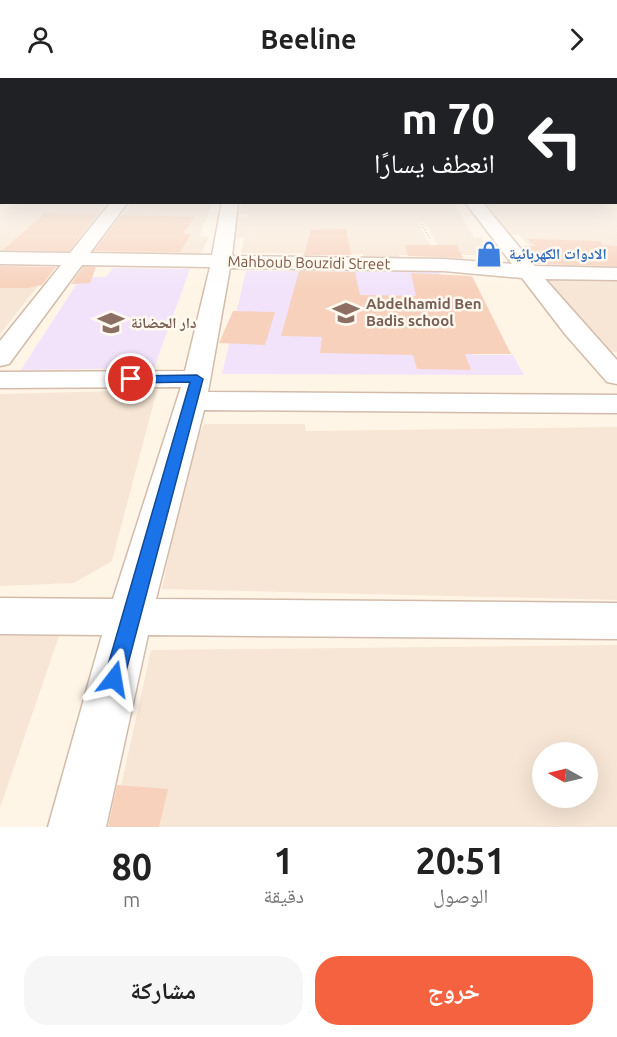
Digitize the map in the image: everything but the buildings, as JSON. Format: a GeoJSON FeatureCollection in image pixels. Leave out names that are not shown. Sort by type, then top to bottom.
{"type":"FeatureCollection","features":[{"type":"Feature","properties":{"kind":"street"},"geometry":{"type":"LineString","coordinates":[[0,357],[106,220]]}},
{"type":"Feature","properties":{"kind":"street"},"geometry":{"type":"LineString","coordinates":[[77,827],[130,615],[194,390],[221,262],[227,220]]}},
{"type":"Feature","properties":{"kind":"street"},"geometry":{"type":"LineString","coordinates":[[488,220],[574,329],[617,376]]}},
{"type":"Feature","properties":{"kind":"street","name":"Mahboub Bouzidi Street"},"geometry":{"type":"LineString","coordinates":[[0,258],[444,265],[530,272],[617,274]]}},
{"type":"Feature","properties":{"kind":"street"},"geometry":{"type":"LineString","coordinates":[[0,380],[194,390],[617,404]]}},
{"type":"Feature","properties":{"kind":"street"},"geometry":{"type":"LineString","coordinates":[[0,616],[130,615],[617,621]]}},
{"type":"Feature","properties":{"kind":"shaded area"},"geometry":{"type":"Polygon","coordinates":[[[0,220],[94,220],[67,256],[1,256],[5,251],[0,251],[0,220]]]}},
{"type":"Feature","properties":{"kind":"shaded area"},"geometry":{"type":"Polygon","coordinates":[[[120,220],[206,220],[200,236],[209,237],[202,252],[195,256],[100,251],[120,220]]]}},
{"type":"Feature","properties":{"kind":"shaded area"},"geometry":{"type":"Polygon","coordinates":[[[238,220],[463,220],[474,237],[481,237],[492,255],[444,255],[424,222],[419,223],[435,255],[399,255],[400,260],[364,259],[363,254],[241,253],[244,238],[234,238],[238,220]]]}},
{"type":"Feature","properties":{"kind":"shaded area"},"geometry":{"type":"Polygon","coordinates":[[[498,220],[617,220],[617,269],[550,268],[519,235],[510,235],[498,220]]]}},
{"type":"Feature","properties":{"kind":"shaded area"},"geometry":{"type":"Polygon","coordinates":[[[0,267],[53,267],[0,334],[0,267]]]}},
{"type":"Feature","properties":{"kind":"shaded area","name":"دار الحضانة"},"geometry":{"type":"Polygon","coordinates":[[[113,268],[190,269],[154,368],[21,370],[81,277],[106,277],[113,268]]]}},
{"type":"Feature","properties":{"kind":"shaded area","name":"Abdelhamid Ben Badis school"},"geometry":{"type":"Polygon","coordinates":[[[246,271],[439,272],[473,355],[513,355],[524,375],[222,374],[246,271]]]}},
{"type":"Feature","properties":{"kind":"shaded area"},"geometry":{"type":"Polygon","coordinates":[[[546,280],[617,281],[617,352],[610,352],[546,280]]]}},
{"type":"Feature","properties":{"kind":"shaded area"},"geometry":{"type":"Polygon","coordinates":[[[157,390],[112,561],[74,583],[0,586],[0,394],[157,390]]]}},
{"type":"Feature","properties":{"kind":"shaded area"},"geometry":{"type":"Polygon","coordinates":[[[204,424],[305,424],[306,431],[617,427],[617,600],[162,589],[193,431],[201,431],[204,424]]]}},
{"type":"Feature","properties":{"kind":"shaded area"},"geometry":{"type":"Polygon","coordinates":[[[0,636],[59,636],[0,808],[0,636]]]}},
{"type":"Feature","properties":{"kind":"shaded area"},"geometry":{"type":"Polygon","coordinates":[[[617,645],[617,827],[112,827],[151,650],[617,645]]]}},
{"type":"Feature","properties":{"kind":"place","name":"الادوات الكهربائية"},"geometry":{"type":"Point","coordinates":[489,254]}},
{"type":"Feature","properties":{"kind":"place","name":"Abdelhamid Ben Badis school"},"geometry":{"type":"Point","coordinates":[346,313]}},
{"type":"Feature","properties":{"kind":"place","name":"دار الحضانة"},"geometry":{"type":"Point","coordinates":[111,323]}},
{"type":"Feature","properties":{"kind":"route"},"geometry":{"type":"LineString","coordinates":[[114,679],[197,379],[131,379]]}}]}
